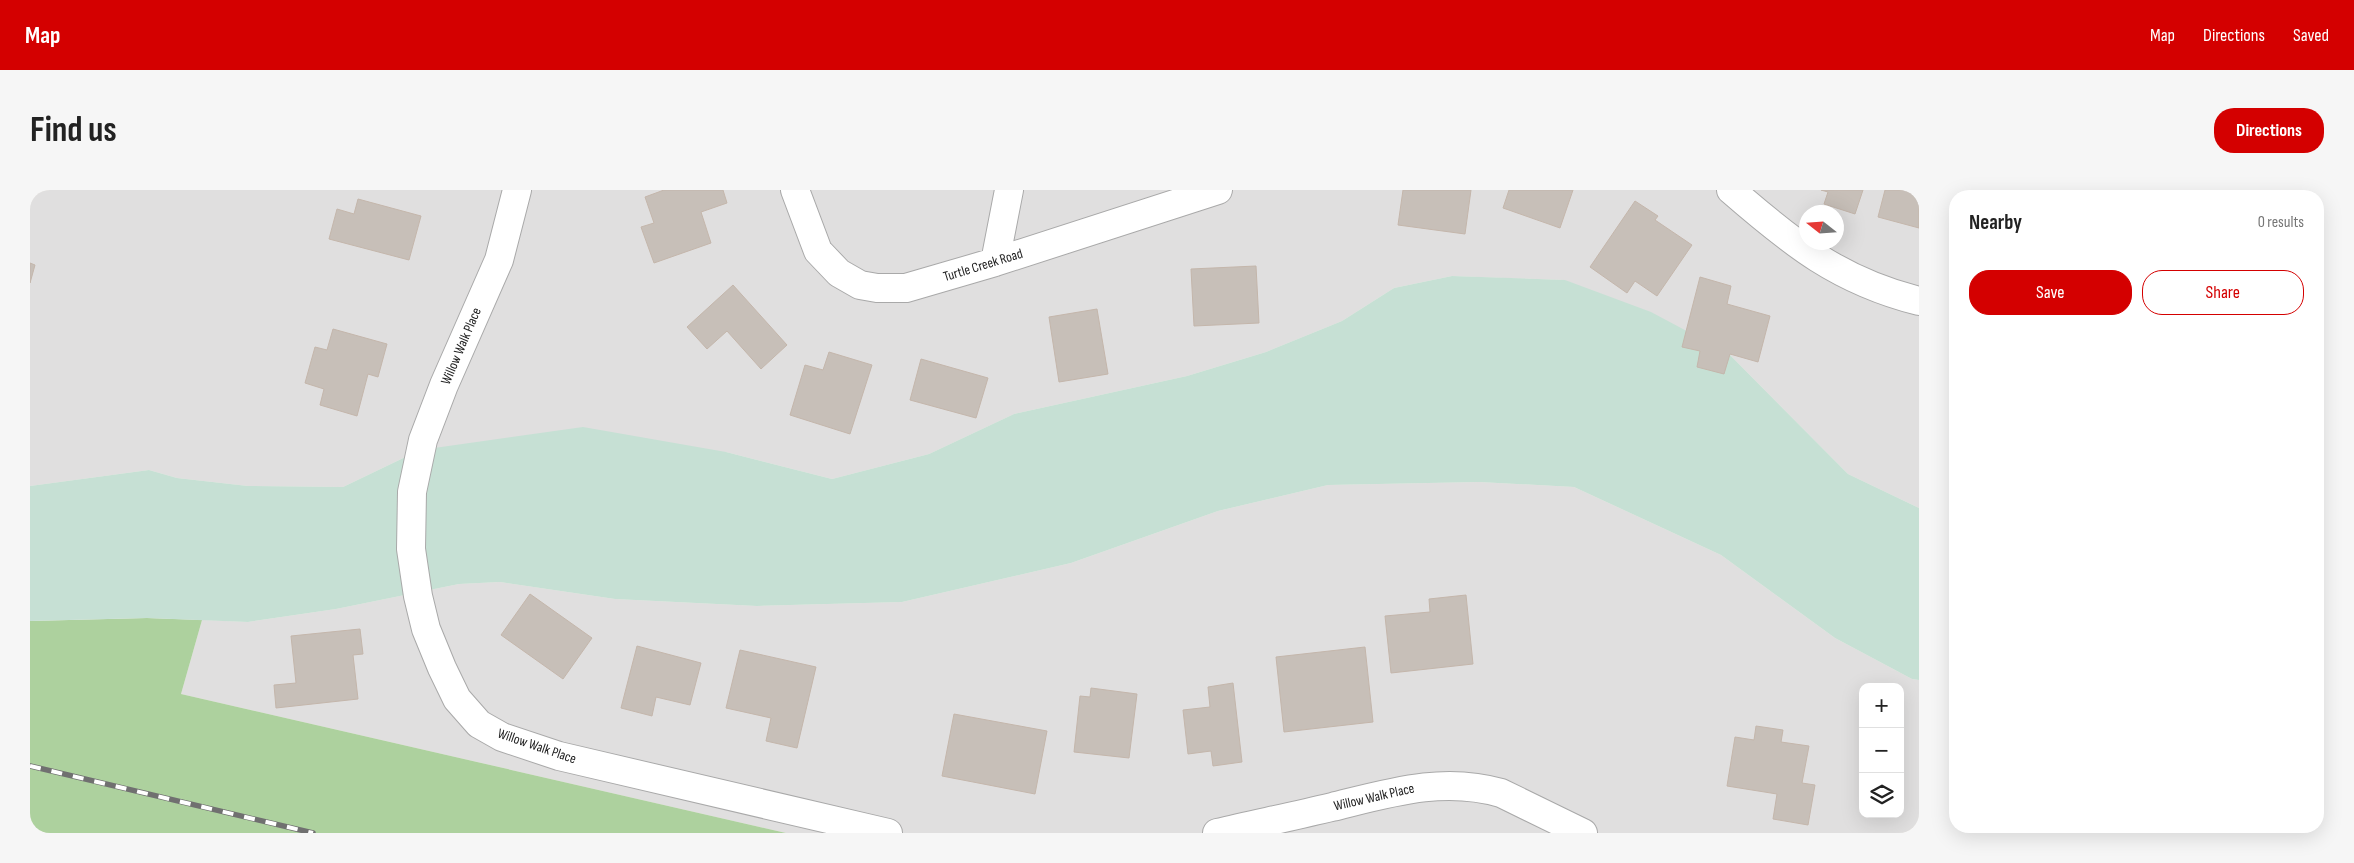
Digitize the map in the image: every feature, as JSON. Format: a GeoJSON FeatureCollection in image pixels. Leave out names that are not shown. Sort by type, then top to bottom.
{"type":"FeatureCollection","features":[{"type":"Feature","properties":{"kind":"street","name":"Willow Walk Place"},"geometry":{"type":"LineString","coordinates":[[517,190],[498,260],[444,385],[423,440],[412,492],[411,550],[418,596],[426,629],[442,668],[458,699],[479,724],[502,737],[559,756],[888,833]]}},
{"type":"Feature","properties":{"kind":"street","name":"Turtle Creek Road"},"geometry":{"type":"LineString","coordinates":[[795,190],[818,251],[839,273],[860,285],[877,288],[906,288],[995,262],[1218,190]]}},
{"type":"Feature","properties":{"kind":"street"},"geometry":{"type":"LineString","coordinates":[[995,262],[1009,190]]}},
{"type":"Feature","properties":{"kind":"street"},"geometry":{"type":"LineString","coordinates":[[1732,190],[1784,235],[1828,265],[1874,287],[1919,301]]}},
{"type":"Feature","properties":{"kind":"street","name":"Willow Walk Place"},"geometry":{"type":"LineString","coordinates":[[1217,833],[1415,787],[1454,786],[1487,789],[1501,793],[1583,833]]}},
{"type":"Feature","properties":{"kind":"shaded area"},"geometry":{"type":"Polygon","coordinates":[[[30,190],[1919,190],[1919,508],[1848,474],[1728,353],[1564,280],[1452,276],[1394,288],[1342,321],[1266,352],[1187,376],[1014,414],[929,454],[832,479],[726,452],[420,450],[343,487],[248,486],[177,478],[149,470],[30,486],[30,190]]]}},
{"type":"Feature","properties":{"kind":"shaded area"},"geometry":{"type":"Polygon","coordinates":[[[1479,482],[1574,487],[1721,555],[1835,638],[1912,679],[1919,680],[1919,833],[786,833],[181,694],[202,620],[248,622],[336,609],[459,584],[500,582],[615,599],[757,606],[902,602],[1071,563],[1218,511],[1328,485],[1479,482]]]}},
{"type":"Feature","properties":{"kind":"green space"},"geometry":{"type":"Polygon","coordinates":[[[1452,276],[1565,280],[1651,312],[1728,353],[1848,474],[1919,508],[1919,680],[1912,679],[1835,638],[1721,555],[1574,487],[1479,482],[1328,485],[1218,511],[1071,563],[902,602],[757,606],[615,599],[500,582],[459,584],[336,609],[248,622],[147,618],[30,621],[30,486],[149,470],[177,478],[248,486],[343,487],[420,450],[583,427],[726,452],[832,479],[929,454],[1014,414],[1187,376],[1266,352],[1342,321],[1394,288],[1452,276]]]}},
{"type":"Feature","properties":{"kind":"green space"},"geometry":{"type":"Polygon","coordinates":[[[147,618],[202,620],[181,694],[786,833],[30,833],[30,621],[147,618]]]}},
{"type":"Feature","properties":{"kind":"building"},"geometry":{"type":"Polygon","coordinates":[[[664,190],[723,190],[727,203],[701,212],[711,243],[654,263],[641,227],[654,223],[645,197],[664,190]]]}},
{"type":"Feature","properties":{"kind":"building"},"geometry":{"type":"Polygon","coordinates":[[[1403,190],[1471,190],[1465,234],[1398,225],[1403,190]]]}},
{"type":"Feature","properties":{"kind":"building"},"geometry":{"type":"Polygon","coordinates":[[[1509,190],[1573,190],[1560,228],[1503,208],[1509,190]]]}},
{"type":"Feature","properties":{"kind":"building"},"geometry":{"type":"Polygon","coordinates":[[[1821,190],[1863,190],[1855,214],[1844,210],[1844,205],[1824,204],[1828,192],[1821,190]]]}},
{"type":"Feature","properties":{"kind":"building"},"geometry":{"type":"Polygon","coordinates":[[[1885,190],[1919,190],[1919,228],[1878,217],[1885,190]]]}},
{"type":"Feature","properties":{"kind":"building"},"geometry":{"type":"Polygon","coordinates":[[[358,199],[421,216],[409,260],[329,239],[337,209],[354,214],[358,199]]]}},
{"type":"Feature","properties":{"kind":"building"},"geometry":{"type":"Polygon","coordinates":[[[1635,201],[1658,216],[1655,220],[1692,245],[1657,296],[1635,281],[1627,293],[1590,267],[1635,201]]]}},
{"type":"Feature","properties":{"kind":"building"},"geometry":{"type":"Polygon","coordinates":[[[30,263],[35,265],[30,283],[30,263]]]}},
{"type":"Feature","properties":{"kind":"building"},"geometry":{"type":"Polygon","coordinates":[[[1256,266],[1259,323],[1194,326],[1191,269],[1256,266]]]}},
{"type":"Feature","properties":{"kind":"building"},"geometry":{"type":"Polygon","coordinates":[[[1700,277],[1731,286],[1727,304],[1770,316],[1758,362],[1730,354],[1724,374],[1697,367],[1700,351],[1682,347],[1700,277]]]}},
{"type":"Feature","properties":{"kind":"building"},"geometry":{"type":"Polygon","coordinates":[[[733,285],[787,345],[761,369],[727,331],[707,349],[687,327],[733,285]]]}},
{"type":"Feature","properties":{"kind":"building"},"geometry":{"type":"Polygon","coordinates":[[[1097,309],[1108,374],[1059,382],[1049,317],[1097,309]]]}},
{"type":"Feature","properties":{"kind":"building"},"geometry":{"type":"Polygon","coordinates":[[[333,329],[387,344],[378,377],[368,374],[357,416],[320,405],[324,389],[305,383],[315,347],[327,350],[333,329]]]}},
{"type":"Feature","properties":{"kind":"building"},"geometry":{"type":"Polygon","coordinates":[[[829,352],[872,365],[850,434],[790,415],[805,365],[823,370],[829,352]]]}},
{"type":"Feature","properties":{"kind":"building"},"geometry":{"type":"Polygon","coordinates":[[[921,359],[988,378],[976,418],[910,400],[921,359]]]}},
{"type":"Feature","properties":{"kind":"building"},"geometry":{"type":"Polygon","coordinates":[[[530,594],[592,638],[563,679],[501,635],[530,594]]]}},
{"type":"Feature","properties":{"kind":"building"},"geometry":{"type":"Polygon","coordinates":[[[1466,595],[1473,664],[1391,673],[1385,616],[1430,612],[1429,599],[1466,595]]]}},
{"type":"Feature","properties":{"kind":"building"},"geometry":{"type":"Polygon","coordinates":[[[360,629],[363,654],[353,655],[358,699],[276,708],[274,685],[296,683],[291,636],[360,629]]]}},
{"type":"Feature","properties":{"kind":"building"},"geometry":{"type":"Polygon","coordinates":[[[637,646],[701,663],[690,705],[656,697],[652,716],[621,708],[637,646]]]}},
{"type":"Feature","properties":{"kind":"building"},"geometry":{"type":"Polygon","coordinates":[[[1365,647],[1373,722],[1284,732],[1276,657],[1365,647]]]}},
{"type":"Feature","properties":{"kind":"building"},"geometry":{"type":"Polygon","coordinates":[[[740,650],[816,667],[797,748],[766,741],[771,718],[726,708],[740,650]]]}},
{"type":"Feature","properties":{"kind":"building"},"geometry":{"type":"Polygon","coordinates":[[[1233,683],[1242,762],[1213,766],[1211,751],[1188,754],[1183,710],[1210,707],[1208,687],[1233,683]]]}},
{"type":"Feature","properties":{"kind":"building"},"geometry":{"type":"Polygon","coordinates":[[[1091,688],[1137,694],[1129,758],[1074,752],[1080,696],[1090,697],[1091,688]]]}},
{"type":"Feature","properties":{"kind":"building"},"geometry":{"type":"Polygon","coordinates":[[[954,714],[1047,731],[1035,794],[942,776],[954,714]]]}},
{"type":"Feature","properties":{"kind":"building"},"geometry":{"type":"Polygon","coordinates":[[[1756,726],[1783,730],[1781,742],[1809,746],[1802,783],[1815,785],[1808,825],[1773,819],[1777,794],[1727,786],[1735,737],[1754,740],[1756,726]]]}},
{"type":"Feature","properties":{"kind":"railway"},"geometry":{"type":"LineString","coordinates":[[30,766],[313,833]]}}]}
